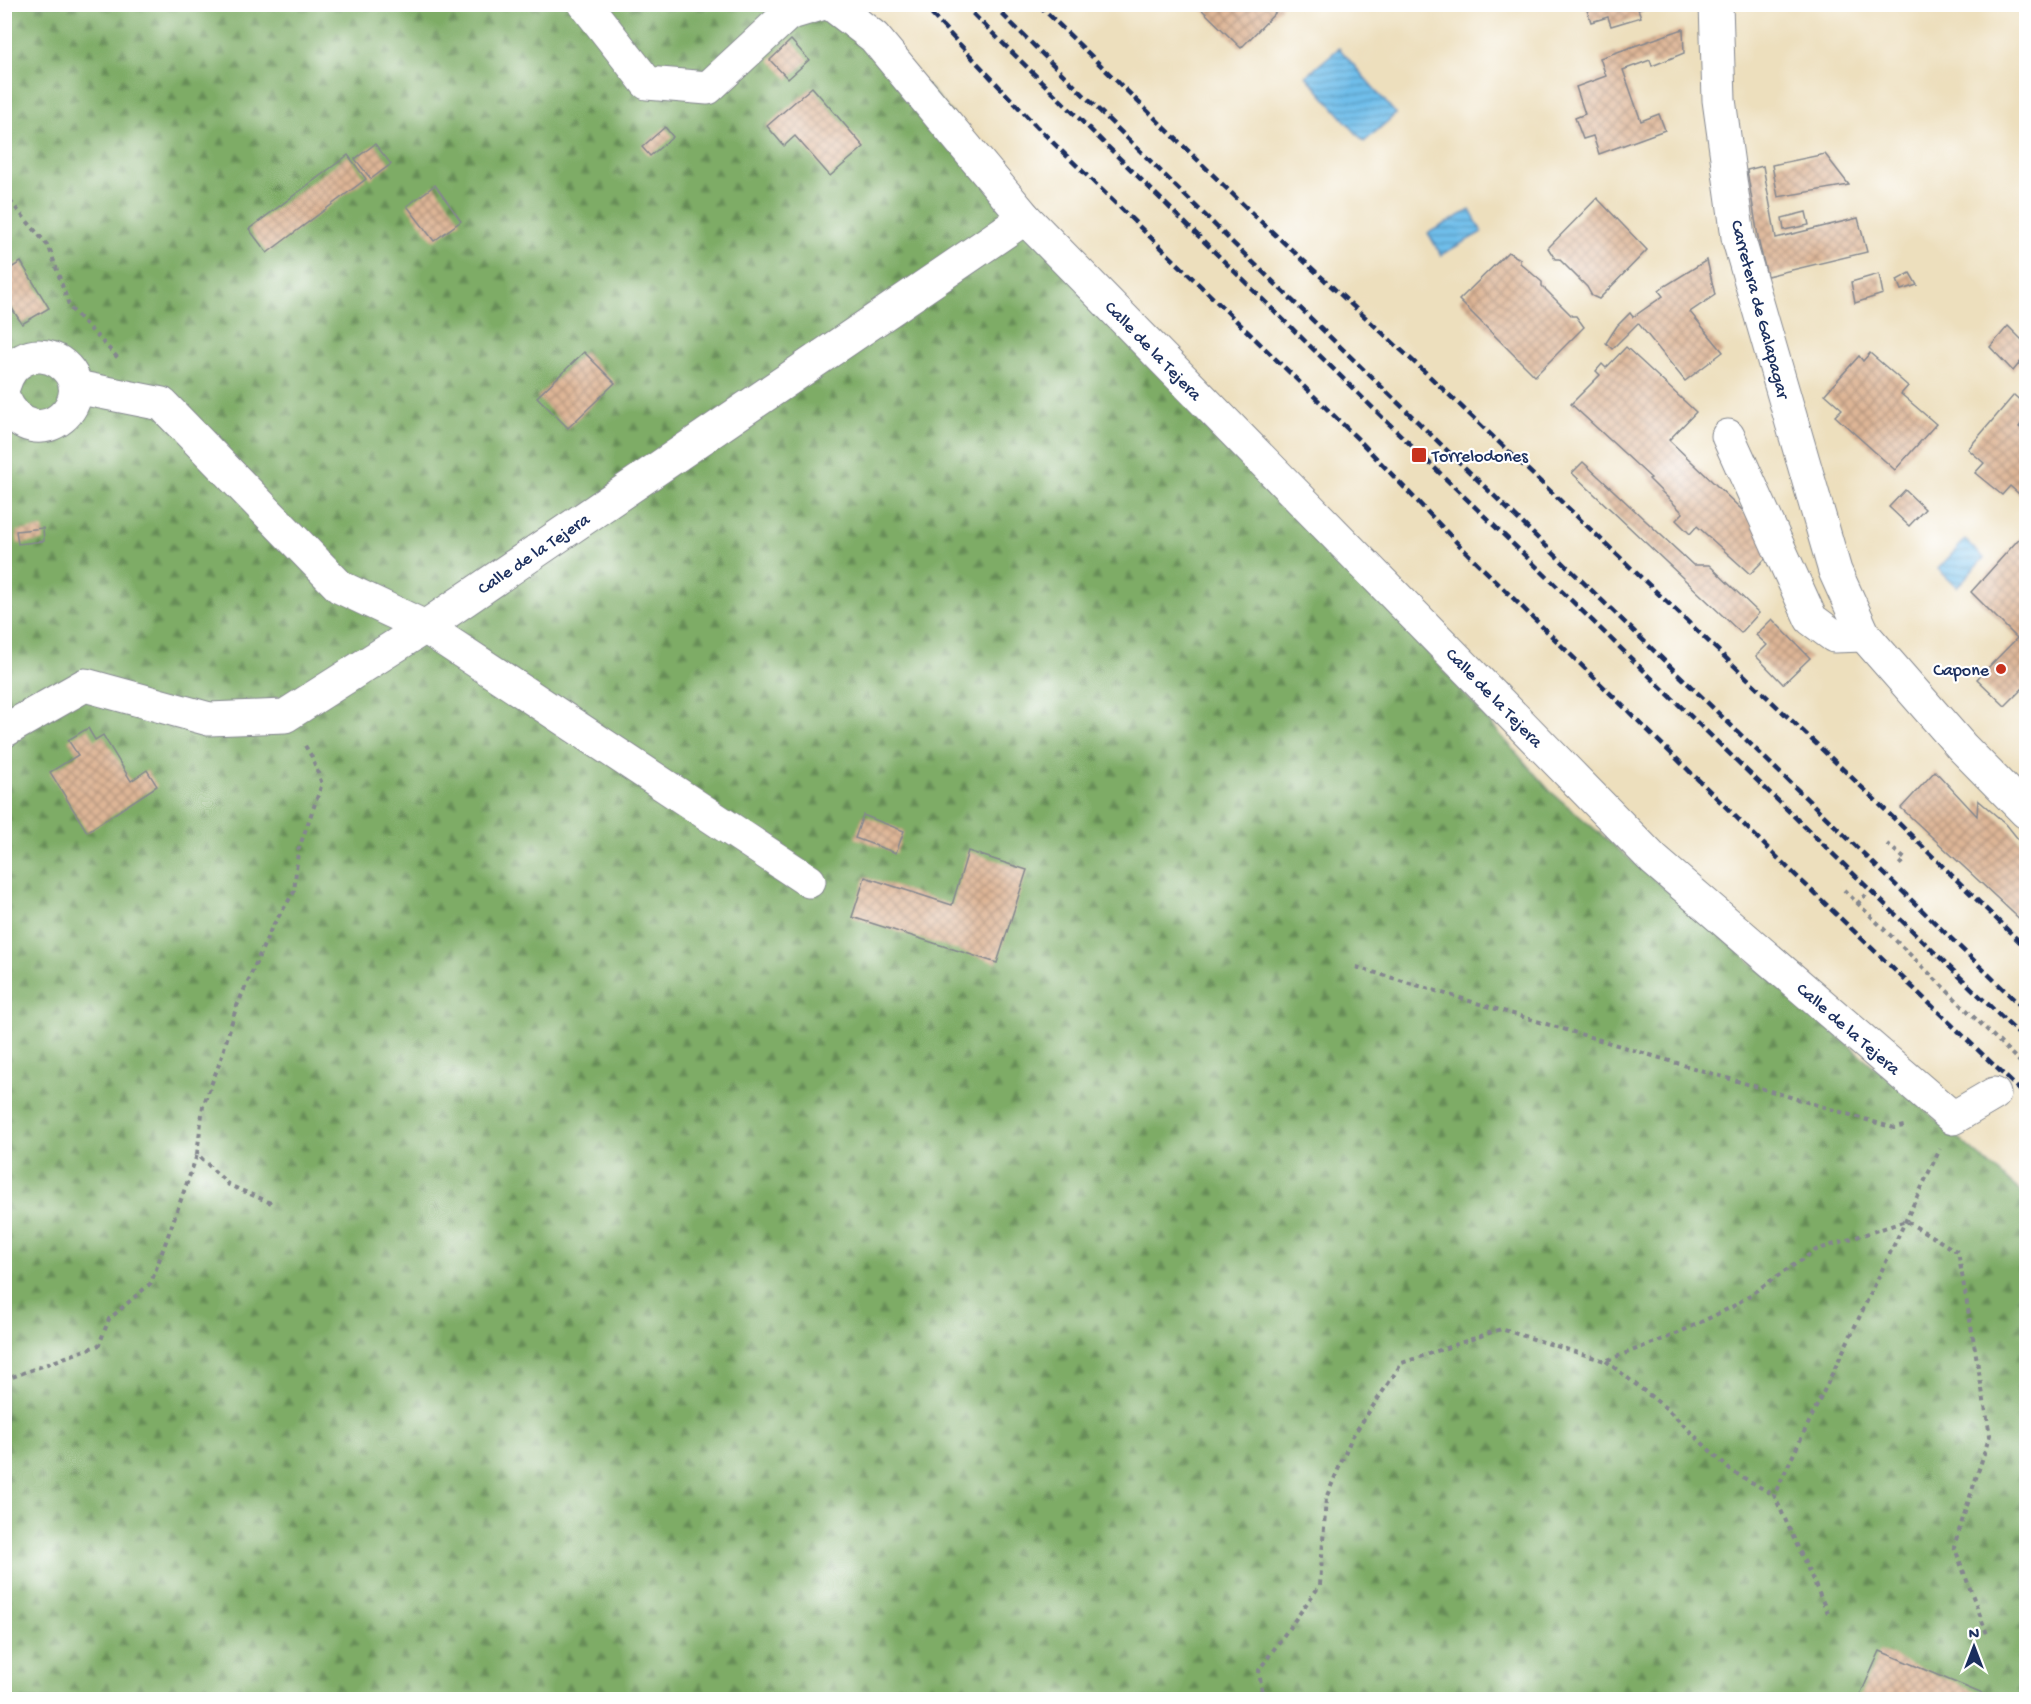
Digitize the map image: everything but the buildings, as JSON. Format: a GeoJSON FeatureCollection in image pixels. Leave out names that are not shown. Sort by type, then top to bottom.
{"type":"FeatureCollection","features":[{"type":"Feature","properties":{"kind":"street"},"geometry":{"type":"LineString","coordinates":[[585,4],[647,83],[708,88],[788,14],[821,4]]}},
{"type":"Feature","properties":{"kind":"street","name":"Calle de la Tejera"},"geometry":{"type":"LineString","coordinates":[[831,4],[874,37],[1025,218],[1654,860],[1954,1118]]}},
{"type":"Feature","properties":{"kind":"street","name":"Carretera de Galapagar"},"geometry":{"type":"LineString","coordinates":[[1716,4],[1719,100],[1738,237],[1835,571],[1864,634],[1962,747],[2026,812]]}},
{"type":"Feature","properties":{"kind":"street","name":"Calle de la Tejera"},"geometry":{"type":"LineString","coordinates":[[285,716],[425,627],[1025,218]]}},
{"type":"Feature","properties":{"kind":"street"},"geometry":{"type":"LineString","coordinates":[[4,385],[10,371],[18,362],[29,357],[41,356],[54,358],[64,365],[72,375],[76,387],[74,403],[66,416],[53,425],[37,427],[22,423],[10,412],[4,399]]}},
{"type":"Feature","properties":{"kind":"street"},"geometry":{"type":"LineString","coordinates":[[76,387],[162,404],[340,587],[425,627],[808,881]]}},
{"type":"Feature","properties":{"kind":"street"},"geometry":{"type":"LineString","coordinates":[[1728,436],[1811,619],[1834,636],[1864,634]]}},
{"type":"Feature","properties":{"kind":"street"},"geometry":{"type":"LineString","coordinates":[[4,731],[85,685],[209,719],[285,716]]}},
{"type":"Feature","properties":{"kind":"street"},"geometry":{"type":"LineString","coordinates":[[1954,1118],[1994,1094]]}},
{"type":"Feature","properties":{"kind":"path"},"geometry":{"type":"LineString","coordinates":[[4,194],[50,247],[70,308],[124,364]]}},
{"type":"Feature","properties":{"kind":"path"},"geometry":{"type":"LineString","coordinates":[[4,1380],[99,1345],[109,1319],[151,1283],[197,1154],[203,1106],[221,1059],[236,1008],[272,927],[294,892],[298,851],[322,784],[312,757],[285,716]]}},
{"type":"Feature","properties":{"kind":"path"},"geometry":{"type":"LineString","coordinates":[[1887,844],[1905,859],[1897,867]]}},
{"type":"Feature","properties":{"kind":"path"},"geometry":{"type":"LineString","coordinates":[[1844,890],[2024,1066]]}},
{"type":"Feature","properties":{"kind":"path"},"geometry":{"type":"LineString","coordinates":[[1857,904],[1866,895]]}},
{"type":"Feature","properties":{"kind":"path"},"geometry":{"type":"LineString","coordinates":[[1356,967],[1894,1128],[1954,1118]]}},
{"type":"Feature","properties":{"kind":"path"},"geometry":{"type":"LineString","coordinates":[[1774,1496],[1954,1118]]}},
{"type":"Feature","properties":{"kind":"path"},"geometry":{"type":"LineString","coordinates":[[197,1154],[229,1185],[271,1203]]}},
{"type":"Feature","properties":{"kind":"path"},"geometry":{"type":"LineString","coordinates":[[1605,1361],[1674,1335],[1732,1307],[1816,1250],[1906,1221],[1958,1252],[1990,1435],[1954,1546],[1987,1634]]}},
{"type":"Feature","properties":{"kind":"path"},"geometry":{"type":"LineString","coordinates":[[1263,1700],[1259,1670],[1320,1585],[1326,1498],[1352,1437],[1402,1363],[1501,1329],[1605,1361],[1667,1409],[1730,1470],[1774,1496],[1828,1613]]}},
{"type":"Feature","properties":{"kind":"green space"},"geometry":{"type":"Polygon","coordinates":[[[5,5],[856,5],[1550,791],[2026,1196],[2026,1699],[5,1700],[5,5]]]}},
{"type":"Feature","properties":{"kind":"water"},"geometry":{"type":"Polygon","coordinates":[[[1339,48],[1396,114],[1364,142],[1306,76],[1339,48]]]}},
{"type":"Feature","properties":{"kind":"water"},"geometry":{"type":"Polygon","coordinates":[[[1470,210],[1482,232],[1441,255],[1428,233],[1470,210]]]}},
{"type":"Feature","properties":{"kind":"water"},"geometry":{"type":"Polygon","coordinates":[[[1965,540],[1984,558],[1957,587],[1938,569],[1965,540]]]}},
{"type":"Feature","properties":{"kind":"railway"},"geometry":{"type":"LineString","coordinates":[[922,4],[1036,126],[1359,440],[1463,549],[1786,866],[2026,1096]]}},
{"type":"Feature","properties":{"kind":"railway"},"geometry":{"type":"LineString","coordinates":[[963,4],[1381,416],[2026,1041]]}},
{"type":"Feature","properties":{"kind":"railway"},"geometry":{"type":"LineString","coordinates":[[992,4],[1232,242],[2026,1011]]}},
{"type":"Feature","properties":{"kind":"railway"},"geometry":{"type":"LineString","coordinates":[[1038,4],[1257,218],[1425,372],[1869,794],[2026,948]]}},
{"type":"Feature","properties":{"kind":"place","name":"Torrelodones"},"geometry":{"type":"Point","coordinates":[1419,455]}},
{"type":"Feature","properties":{"kind":"place","name":"Capone"},"geometry":{"type":"Point","coordinates":[2001,669]}}]}
